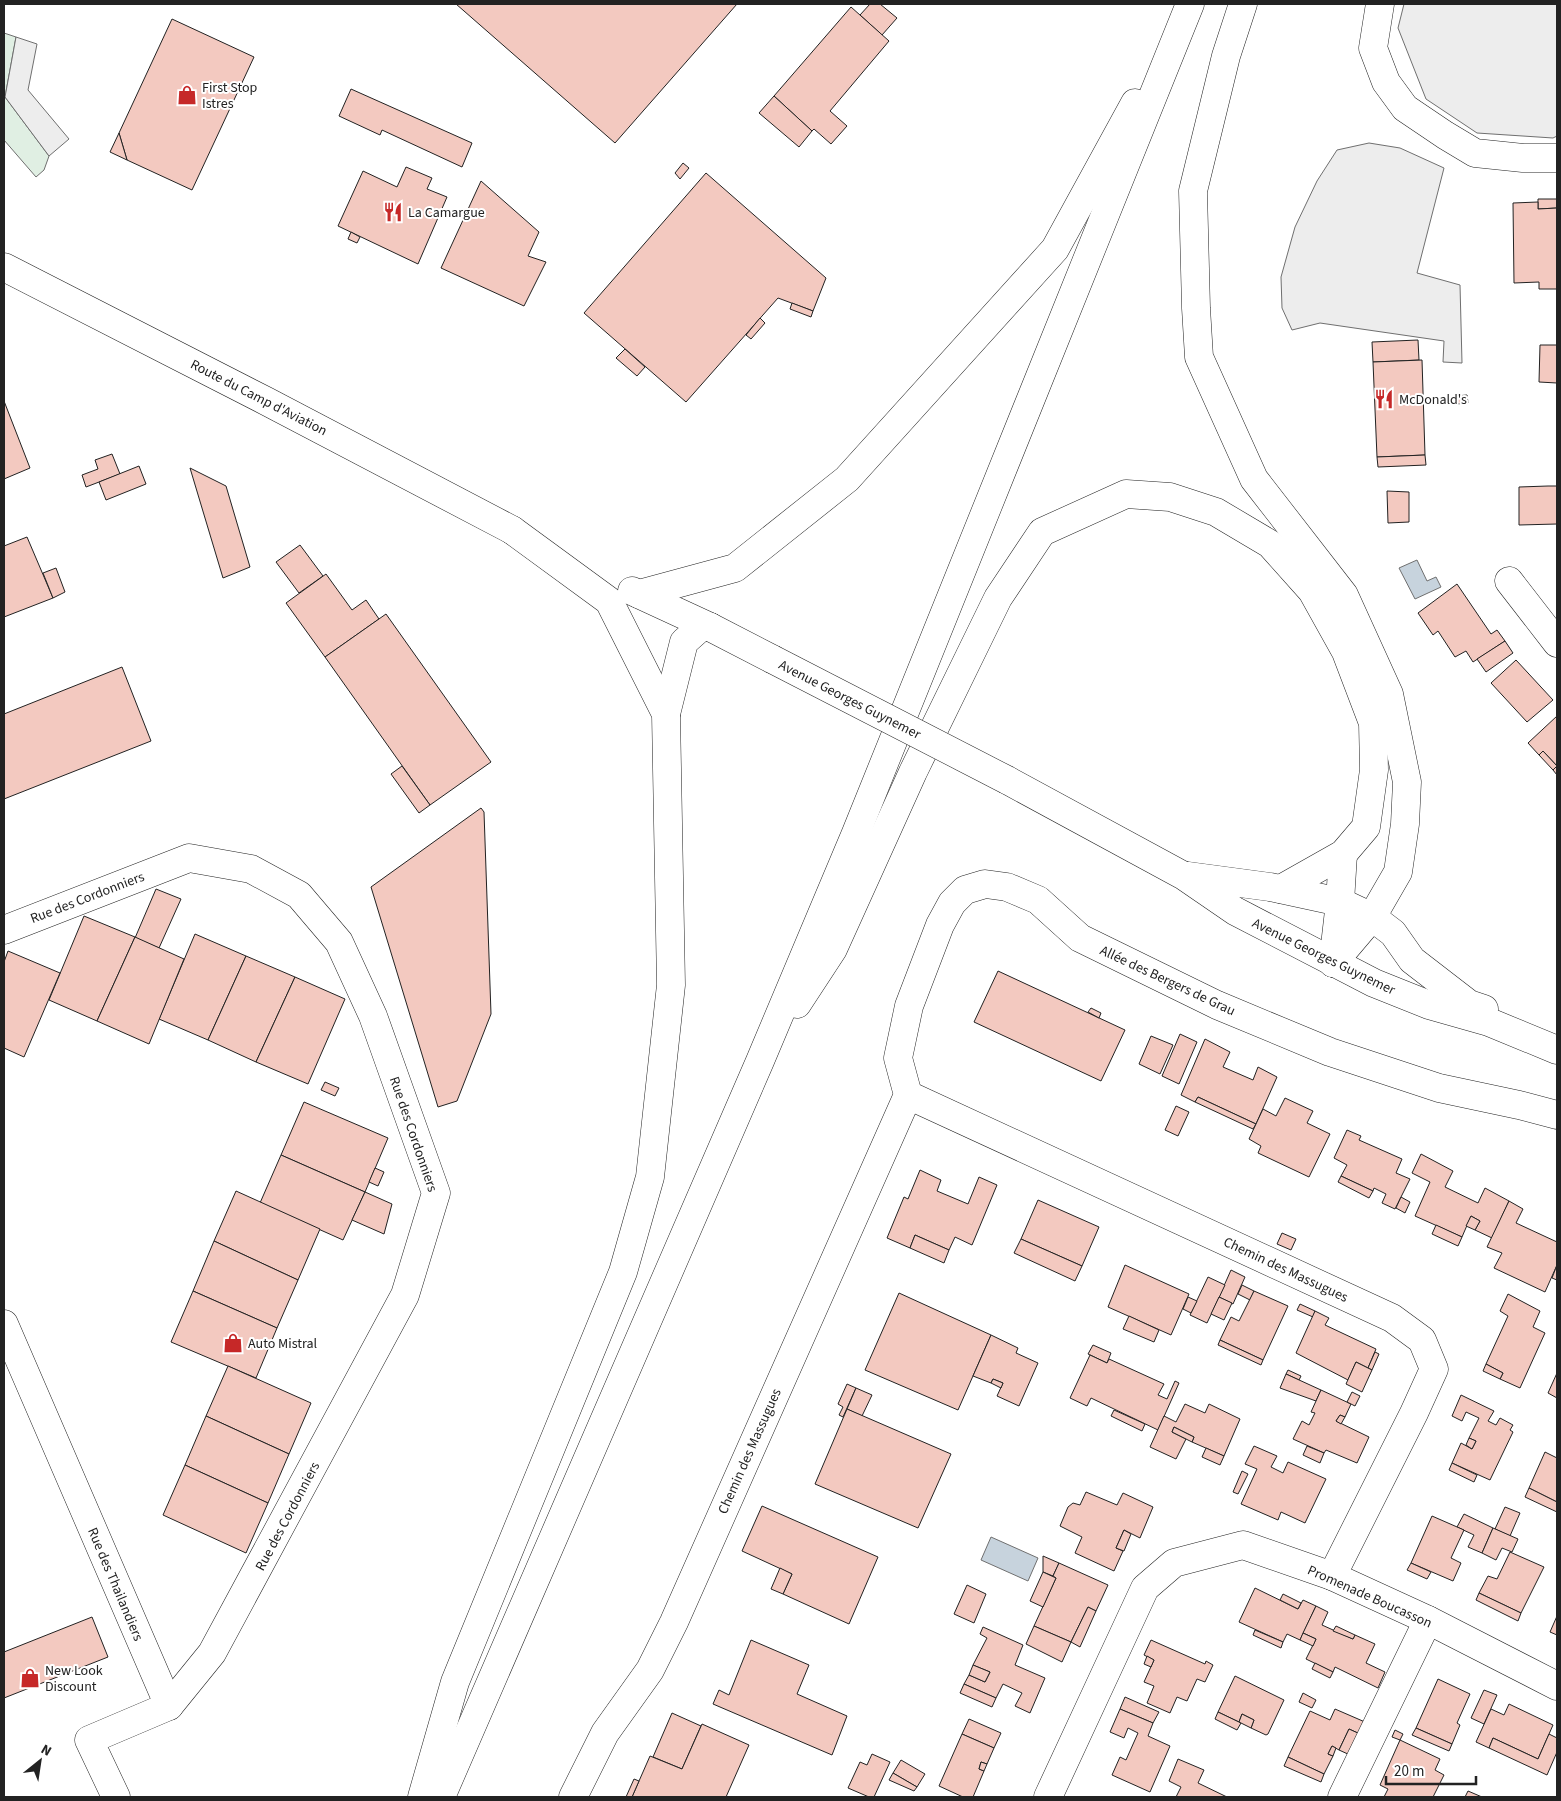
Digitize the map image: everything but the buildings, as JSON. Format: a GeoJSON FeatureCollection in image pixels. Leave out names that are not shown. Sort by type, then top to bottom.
{"type":"FeatureCollection","features":[{"type":"Feature","properties":{"kind":"main road"},"geometry":{"type":"LineString","coordinates":[[639,594],[735,568],[847,479],[1054,249],[1150,75],[1186,4]]}},
{"type":"Feature","properties":{"kind":"main road"},"geometry":{"type":"LineString","coordinates":[[441,1797],[760,1061],[859,824],[1190,4]]}},
{"type":"Feature","properties":{"kind":"main road"},"geometry":{"type":"LineString","coordinates":[[1243,4],[1226,56],[1193,191],[1196,308],[1200,358],[1254,480],[1344,595],[1389,694],[1407,782],[1405,824],[1398,872],[1372,917],[1333,963]]}},
{"type":"Feature","properties":{"kind":"main road"},"geometry":{"type":"LineString","coordinates":[[1380,4],[1373,48],[1386,82],[1406,108],[1444,135],[1475,153],[1524,158],[1557,158]]}},
{"type":"Feature","properties":{"kind":"main road","name":"Route du Camp d'Aviation"},"geometry":{"type":"LineString","coordinates":[[4,266],[512,530]]}},
{"type":"Feature","properties":{"kind":"main road"},"geometry":{"type":"LineString","coordinates":[[760,1061],[833,950],[913,772],[998,598],[1042,532],[1126,494],[1170,497],[1216,512],[1270,544],[1312,591],[1346,652],[1373,724],[1374,770],[1366,827],[1343,854],[1281,889]]}},
{"type":"Feature","properties":{"kind":"main road"},"geometry":{"type":"LineString","coordinates":[[512,530],[610,601],[666,714]]}},
{"type":"Feature","properties":{"kind":"main road","name":"Avenue Georges Guynemer"},"geometry":{"type":"LineString","coordinates":[[512,530],[639,594],[710,627],[1007,780],[1184,876],[1235,911],[1333,963],[1374,983],[1429,1004],[1488,1022],[1557,1050]]}},
{"type":"Feature","properties":{"kind":"main road"},"geometry":{"type":"LineString","coordinates":[[1509,580],[1557,643]]}},
{"type":"Feature","properties":{"kind":"main road"},"geometry":{"type":"LineString","coordinates":[[422,1797],[455,1682],[623,1272],[650,1177],[671,985],[666,714],[684,642],[702,626],[710,627]]}},
{"type":"Feature","properties":{"kind":"main road"},"geometry":{"type":"LineString","coordinates":[[1333,963],[1343,854]]}},
{"type":"Feature","properties":{"kind":"main road","name":"Rue des Cordonniers"},"geometry":{"type":"LineString","coordinates":[[4,930],[189,858],[251,869],[299,895],[339,942],[369,1008],[436,1193],[405,1295],[212,1654],[169,1706]]}},
{"type":"Feature","properties":{"kind":"main road","name":"Avenue Georges Guynemer"},"geometry":{"type":"LineString","coordinates":[[1184,876],[1281,889],[1340,902],[1372,917],[1393,933],[1412,960],[1469,1004],[1557,1034]]}},
{"type":"Feature","properties":{"kind":"main road","name":"Allée des Bergers de Grau"},"geometry":{"type":"LineString","coordinates":[[908,1095],[898,1058],[909,1006],[940,925],[952,903],[965,890],[985,884],[1007,887],[1038,900],[1080,938],[1216,1005],[1330,1052],[1439,1088],[1557,1115]]}},
{"type":"Feature","properties":{"kind":"main road","name":"Chemin des Massugues"},"geometry":{"type":"LineString","coordinates":[[572,1797],[605,1734],[650,1670],[674,1622],[908,1095],[1392,1318],[1422,1340],[1434,1369],[1414,1413],[1332,1576]]}},
{"type":"Feature","properties":{"kind":"main road","name":"Rue des Thailandiers"},"geometry":{"type":"LineString","coordinates":[[4,1324],[169,1706]]}},
{"type":"Feature","properties":{"kind":"main road","name":"Promenade Boucasson"},"geometry":{"type":"LineString","coordinates":[[1048,1797],[1144,1588],[1174,1563],[1243,1545],[1332,1576],[1428,1620],[1557,1686]]}},
{"type":"Feature","properties":{"kind":"main road"},"geometry":{"type":"LineString","coordinates":[[1342,1797],[1428,1620]]}},
{"type":"Feature","properties":{"kind":"main road"},"geometry":{"type":"LineString","coordinates":[[116,1797],[89,1740],[169,1706]]}},
{"type":"Feature","properties":{"kind":"green space"},"geometry":{"type":"Polygon","coordinates":[[[4,33],[16,37],[5,97],[49,156],[44,170],[36,177],[4,140],[4,33]]]}},
{"type":"Feature","properties":{"kind":"shaded area"},"geometry":{"type":"Polygon","coordinates":[[[1404,4],[1557,4],[1557,136],[1553,138],[1477,133],[1426,99],[1398,28],[1404,4]]]}},
{"type":"Feature","properties":{"kind":"shaded area"},"geometry":{"type":"Polygon","coordinates":[[[16,37],[37,44],[28,90],[69,139],[49,156],[5,97],[16,37]]]}},
{"type":"Feature","properties":{"kind":"shaded area"},"geometry":{"type":"Polygon","coordinates":[[[1369,143],[1400,148],[1444,168],[1417,273],[1460,285],[1462,363],[1443,362],[1444,341],[1320,323],[1292,330],[1282,308],[1281,277],[1295,227],[1317,181],[1337,150],[1369,143]]]}},
{"type":"Feature","properties":{"kind":"shaded area"},"geometry":{"type":"Polygon","coordinates":[[[1417,560],[1427,581],[1436,577],[1441,587],[1415,599],[1399,568],[1417,560]]]}},
{"type":"Feature","properties":{"kind":"shaded area"},"geometry":{"type":"Polygon","coordinates":[[[991,1537],[1038,1558],[1028,1581],[981,1560],[991,1537]]]}},
{"type":"Feature","properties":{"kind":"place","name":"First Stop Istres"},"geometry":{"type":"Point","coordinates":[187,95]}},
{"type":"Feature","properties":{"kind":"place","name":"La Camargue"},"geometry":{"type":"Point","coordinates":[393,212]}},
{"type":"Feature","properties":{"kind":"place","name":"McDonald's"},"geometry":{"type":"Point","coordinates":[1384,399]}},
{"type":"Feature","properties":{"kind":"place","name":"Auto Mistral"},"geometry":{"type":"Point","coordinates":[233,1343]}},
{"type":"Feature","properties":{"kind":"place","name":"New Look Discount"},"geometry":{"type":"Point","coordinates":[30,1678]}}]}
